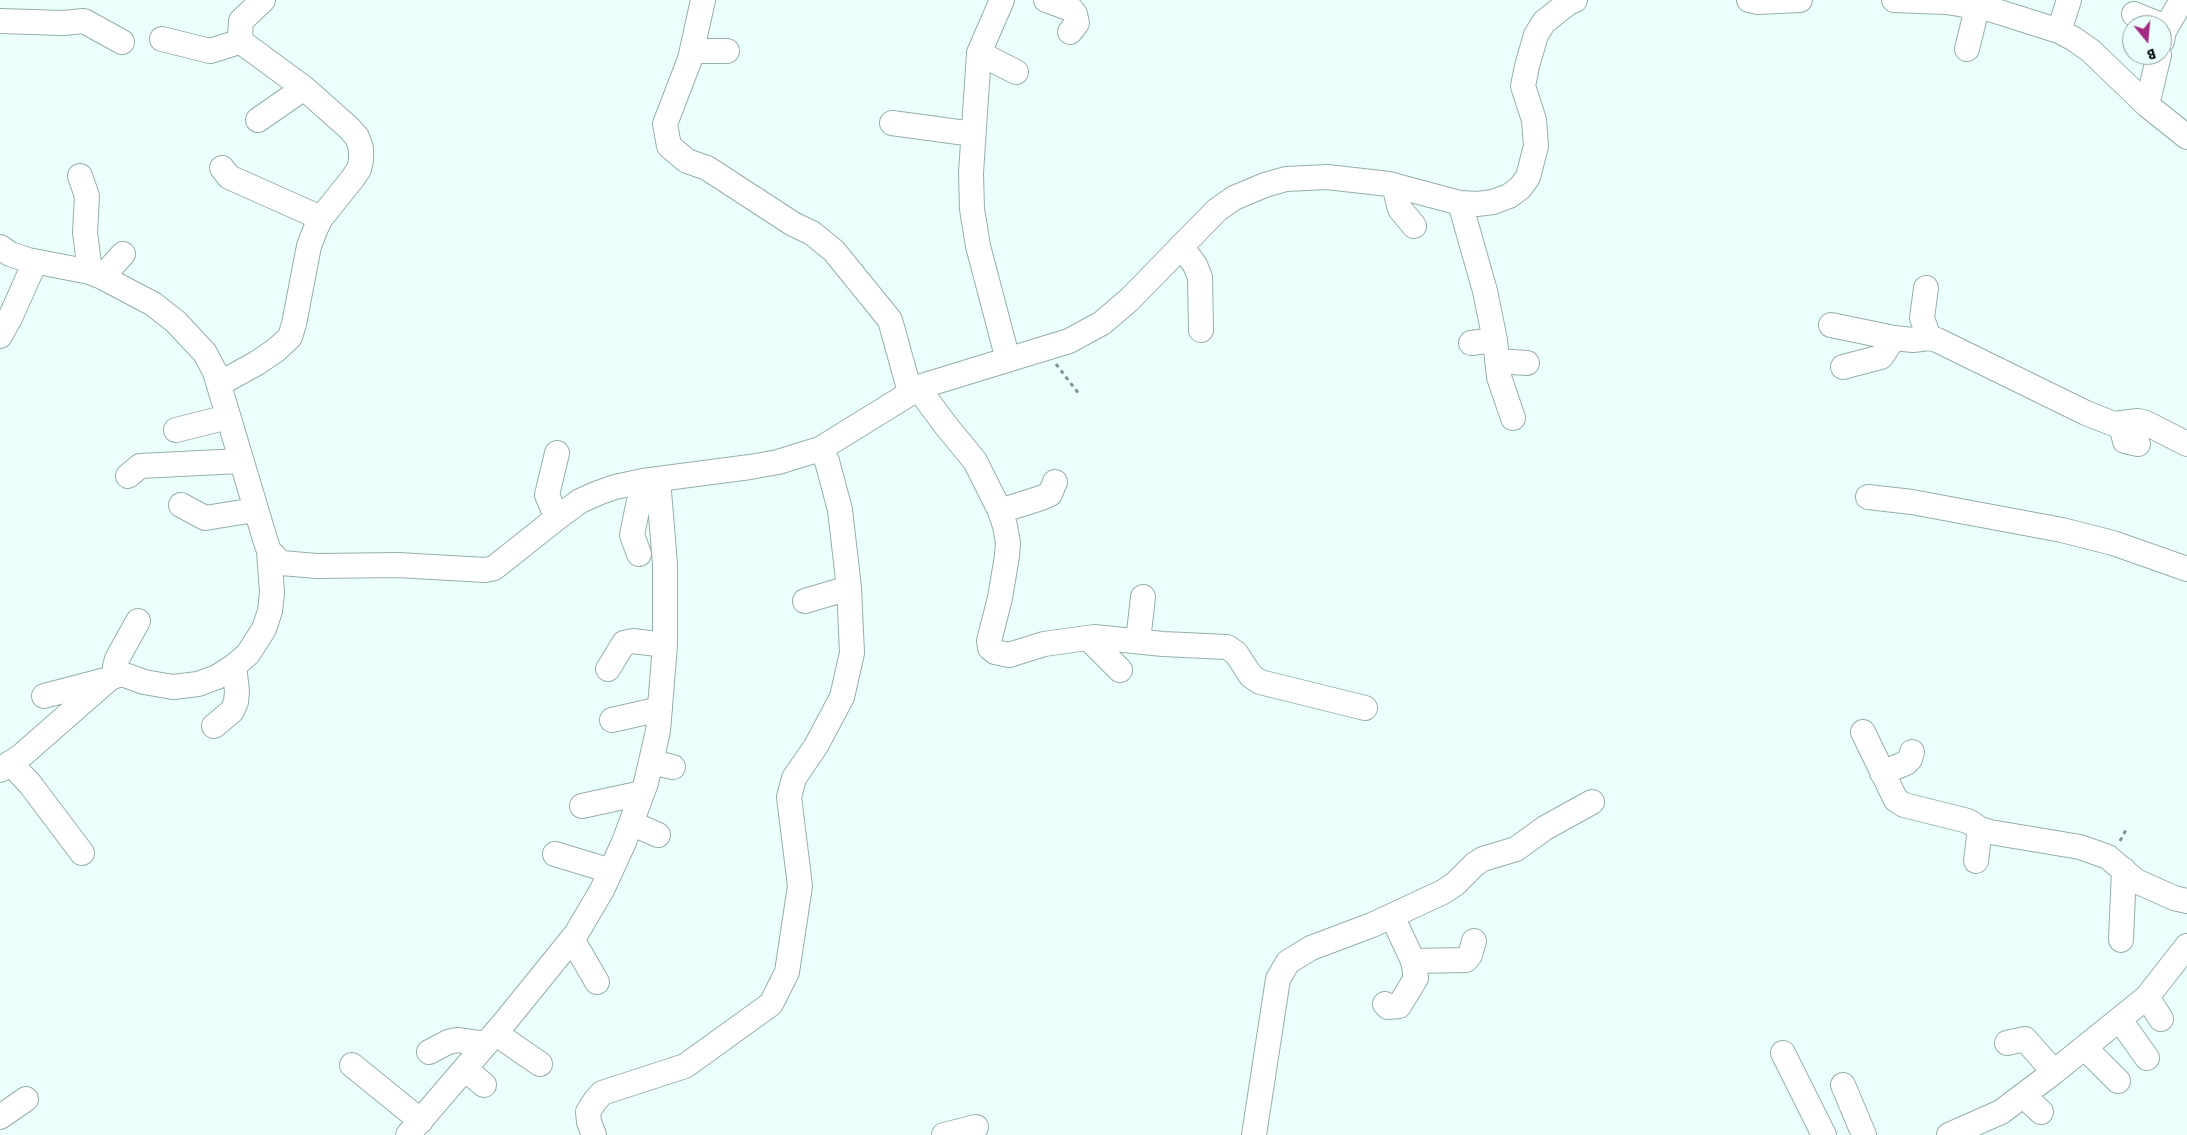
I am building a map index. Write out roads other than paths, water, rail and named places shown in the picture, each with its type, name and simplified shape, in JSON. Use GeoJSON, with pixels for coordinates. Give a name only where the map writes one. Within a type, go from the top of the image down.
{"type":"FeatureCollection","features":[{"type":"Feature","properties":{"kind":"street"},"geometry":{"type":"LineString","coordinates":[[219,384],[257,363],[276,350],[290,337],[309,246],[321,218],[359,169],[361,148],[357,137],[349,128],[304,88],[242,41],[240,37],[241,21],[263,0]]}},
{"type":"Feature","properties":{"kind":"street"},"geometry":{"type":"LineString","coordinates":[[703,0],[692,51],[665,124],[669,146],[687,161],[707,168],[793,224],[812,234],[834,251],[890,320],[914,390],[975,461],[1000,511],[1008,544],[1000,598],[989,641],[990,648],[1000,655],[1009,655],[1044,644],[1088,638],[1227,647],[1236,653],[1251,676],[1260,682],[1365,708]]}},
{"type":"Feature","properties":{"kind":"street"},"geometry":{"type":"LineString","coordinates":[[1002,0],[979,53],[971,173],[972,209],[987,285],[1008,360]]}},
{"type":"Feature","properties":{"kind":"street"},"geometry":{"type":"LineString","coordinates":[[1046,0],[1071,9],[1075,14],[1077,22],[1070,32]]}},
{"type":"Feature","properties":{"kind":"street"},"geometry":{"type":"LineString","coordinates":[[1749,0],[1800,0]]}},
{"type":"Feature","properties":{"kind":"street"},"geometry":{"type":"LineString","coordinates":[[1894,0],[1946,2],[2001,12],[2059,31],[2091,51],[2147,104],[2187,137]]}},
{"type":"Feature","properties":{"kind":"street"},"geometry":{"type":"LineString","coordinates":[[2059,31],[2068,0]]}},
{"type":"Feature","properties":{"kind":"street"},"geometry":{"type":"LineString","coordinates":[[2172,16],[2182,0]]}},
{"type":"Feature","properties":{"kind":"street"},"geometry":{"type":"LineString","coordinates":[[269,552],[281,563],[295,565],[398,564],[485,570],[494,568],[501,563],[580,501],[615,486],[750,467],[820,449],[914,390],[1045,350],[1069,341],[1102,322],[1129,300],[1217,210],[1234,198],[1286,179],[1327,177],[1394,185],[1460,203],[1493,202],[1509,196],[1520,188],[1530,170],[1536,146],[1535,132],[1523,86],[1536,36],[1544,22],[1572,2]]}},
{"type":"Feature","properties":{"kind":"street"},"geometry":{"type":"LineString","coordinates":[[1967,49],[1977,8]]}},
{"type":"Feature","properties":{"kind":"street"},"geometry":{"type":"LineString","coordinates":[[0,21],[63,23],[84,21],[122,42]]}},
{"type":"Feature","properties":{"kind":"street"},"geometry":{"type":"LineString","coordinates":[[162,39],[210,51],[242,41]]}},
{"type":"Feature","properties":{"kind":"street"},"geometry":{"type":"LineString","coordinates":[[692,51],[728,51]]}},
{"type":"Feature","properties":{"kind":"street"},"geometry":{"type":"LineString","coordinates":[[979,53],[1016,72]]}},
{"type":"Feature","properties":{"kind":"street"},"geometry":{"type":"LineString","coordinates":[[2147,104],[2157,65]]}},
{"type":"Feature","properties":{"kind":"street"},"geometry":{"type":"LineString","coordinates":[[258,120],[304,88]]}},
{"type":"Feature","properties":{"kind":"street"},"geometry":{"type":"LineString","coordinates":[[892,123],[973,134]]}},
{"type":"Feature","properties":{"kind":"street"},"geometry":{"type":"LineString","coordinates":[[222,168],[229,177],[321,218]]}},
{"type":"Feature","properties":{"kind":"street"},"geometry":{"type":"LineString","coordinates":[[80,176],[87,196],[85,232],[96,275]]}},
{"type":"Feature","properties":{"kind":"street"},"geometry":{"type":"LineString","coordinates":[[1394,185],[1400,209],[1414,226]]}},
{"type":"Feature","properties":{"kind":"street"},"geometry":{"type":"LineString","coordinates":[[1460,203],[1484,291],[1505,398],[1513,418]]}},
{"type":"Feature","properties":{"kind":"street"},"geometry":{"type":"LineString","coordinates":[[1181,246],[1195,265],[1200,277],[1201,330]]}},
{"type":"Feature","properties":{"kind":"street"},"geometry":{"type":"LineString","coordinates":[[0,247],[10,254],[35,262],[96,275],[153,304],[176,322],[204,353],[215,372],[219,384],[240,461],[269,552],[272,593],[270,611],[264,629],[248,654],[217,677],[198,684],[173,687],[144,682],[125,675],[44,696]]}},
{"type":"Feature","properties":{"kind":"street"},"geometry":{"type":"LineString","coordinates":[[96,275],[123,254]]}},
{"type":"Feature","properties":{"kind":"street"},"geometry":{"type":"LineString","coordinates":[[0,336],[35,262]]}},
{"type":"Feature","properties":{"kind":"street"},"geometry":{"type":"LineString","coordinates":[[1926,288],[1922,318],[1929,338]]}},
{"type":"Feature","properties":{"kind":"street"},"geometry":{"type":"LineString","coordinates":[[1832,325],[1894,338],[1913,340],[1929,338],[2086,413],[2114,424],[2121,425],[2138,421],[2187,444]]}},
{"type":"Feature","properties":{"kind":"street"},"geometry":{"type":"LineString","coordinates":[[1843,367],[1881,357],[1894,338]]}},
{"type":"Feature","properties":{"kind":"street"},"geometry":{"type":"LineString","coordinates":[[1471,343],[1527,362]]}},
{"type":"Feature","properties":{"kind":"street"},"geometry":{"type":"LineString","coordinates":[[176,430],[228,417]]}},
{"type":"Feature","properties":{"kind":"street"},"geometry":{"type":"LineString","coordinates":[[2121,425],[2125,441],[2138,444]]}},
{"type":"Feature","properties":{"kind":"street"},"geometry":{"type":"LineString","coordinates":[[594,1135],[589,1122],[588,1112],[602,1093],[686,1066],[771,1004],[787,972],[800,886],[788,797],[794,778],[816,746],[842,697],[852,653],[849,588],[839,502],[827,461],[820,449]]}},
{"type":"Feature","properties":{"kind":"street"},"geometry":{"type":"LineString","coordinates":[[557,454],[547,494],[557,518]]}},
{"type":"Feature","properties":{"kind":"street"},"geometry":{"type":"LineString","coordinates":[[128,476],[140,466],[240,461]]}},
{"type":"Feature","properties":{"kind":"street"},"geometry":{"type":"LineString","coordinates":[[639,554],[632,535],[650,480]]}},
{"type":"Feature","properties":{"kind":"street"},"geometry":{"type":"LineString","coordinates":[[352,1065],[414,1128],[572,939],[582,925],[611,871],[642,793],[662,765],[658,731],[665,645],[665,564],[650,480]]}},
{"type":"Feature","properties":{"kind":"street"},"geometry":{"type":"LineString","coordinates":[[1000,511],[1050,494],[1055,482]]}},
{"type":"Feature","properties":{"kind":"street"},"geometry":{"type":"LineString","coordinates":[[1868,497],[1912,502],[2062,530],[2113,543],[2187,570]]}},
{"type":"Feature","properties":{"kind":"street"},"geometry":{"type":"LineString","coordinates":[[181,504],[205,518],[255,510]]}},
{"type":"Feature","properties":{"kind":"street"},"geometry":{"type":"LineString","coordinates":[[805,601],[849,588]]}},
{"type":"Feature","properties":{"kind":"street"},"geometry":{"type":"LineString","coordinates":[[1138,641],[1143,597]]}},
{"type":"Feature","properties":{"kind":"street"},"geometry":{"type":"LineString","coordinates":[[82,853],[30,784],[5,767],[113,677],[117,659],[138,621]]}},
{"type":"Feature","properties":{"kind":"street"},"geometry":{"type":"LineString","coordinates":[[1088,638],[1120,670]]}},
{"type":"Feature","properties":{"kind":"street"},"geometry":{"type":"LineString","coordinates":[[608,669],[624,643],[633,641],[665,645]]}},
{"type":"Feature","properties":{"kind":"street"},"geometry":{"type":"LineString","coordinates":[[214,726],[232,711],[236,702],[237,691],[234,666]]}},
{"type":"Feature","properties":{"kind":"street"},"geometry":{"type":"LineString","coordinates":[[612,720],[660,709]]}},
{"type":"Feature","properties":{"kind":"street"},"geometry":{"type":"LineString","coordinates":[[1863,732],[1896,800],[1904,805],[1968,821],[1980,829],[2014,837],[2080,847],[2108,857],[2136,881],[2174,898],[2187,901]]}},
{"type":"Feature","properties":{"kind":"street"},"geometry":{"type":"LineString","coordinates":[[1882,773],[1906,763],[1910,759],[1912,752]]}},
{"type":"Feature","properties":{"kind":"street"},"geometry":{"type":"LineString","coordinates":[[582,806],[642,793]]}},
{"type":"Feature","properties":{"kind":"street"},"geometry":{"type":"LineString","coordinates":[[1254,1135],[1278,978],[1282,968],[1297,955],[1310,948],[1392,916],[1443,892],[1455,884],[1475,864],[1516,849],[1545,828],[1592,802]]}},
{"type":"Feature","properties":{"kind":"street"},"geometry":{"type":"LineString","coordinates":[[631,823],[658,835]]}},
{"type":"Feature","properties":{"kind":"street"},"geometry":{"type":"LineString","coordinates":[[1976,861],[1980,829]]}},
{"type":"Feature","properties":{"kind":"street"},"geometry":{"type":"LineString","coordinates":[[555,854],[611,871]]}},
{"type":"Feature","properties":{"kind":"street"},"geometry":{"type":"LineString","coordinates":[[2121,940],[2124,870]]}},
{"type":"Feature","properties":{"kind":"street"},"geometry":{"type":"LineString","coordinates":[[1385,1004],[1388,1007],[1399,1006],[1416,978],[1413,961],[1392,916]]}},
{"type":"Feature","properties":{"kind":"street"},"geometry":{"type":"LineString","coordinates":[[572,939],[597,982]]}},
{"type":"Feature","properties":{"kind":"street"},"geometry":{"type":"LineString","coordinates":[[1413,961],[1466,960],[1470,955],[1474,941]]}},
{"type":"Feature","properties":{"kind":"street"},"geometry":{"type":"LineString","coordinates":[[1948,1135],[1989,1126],[2001,1112],[2085,1048],[2147,997],[2187,946]]}},
{"type":"Feature","properties":{"kind":"street"},"geometry":{"type":"LineString","coordinates":[[2147,997],[2160,1019]]}},
{"type":"Feature","properties":{"kind":"street"},"geometry":{"type":"LineString","coordinates":[[2120,1020],[2147,1058]]}},
{"type":"Feature","properties":{"kind":"street"},"geometry":{"type":"LineString","coordinates":[[429,1052],[448,1042],[457,1040],[490,1039],[540,1064]]}},
{"type":"Feature","properties":{"kind":"street"},"geometry":{"type":"LineString","coordinates":[[2007,1043],[2025,1039],[2054,1072]]}},
{"type":"Feature","properties":{"kind":"street"},"geometry":{"type":"LineString","coordinates":[[2085,1048],[2118,1081]]}},
{"type":"Feature","properties":{"kind":"street"},"geometry":{"type":"LineString","coordinates":[[1783,1053],[1824,1135]]}},
{"type":"Feature","properties":{"kind":"street"},"geometry":{"type":"LineString","coordinates":[[465,1069],[484,1085]]}},
{"type":"Feature","properties":{"kind":"street"},"geometry":{"type":"LineString","coordinates":[[1843,1085],[1864,1135]]}},
{"type":"Feature","properties":{"kind":"street"},"geometry":{"type":"LineString","coordinates":[[2024,1096],[2041,1112]]}},
{"type":"Feature","properties":{"kind":"street"},"geometry":{"type":"LineString","coordinates":[[0,1117],[26,1098]]}},
{"type":"Feature","properties":{"kind":"street"},"geometry":{"type":"LineString","coordinates":[[944,1135],[976,1127]]}}]}
